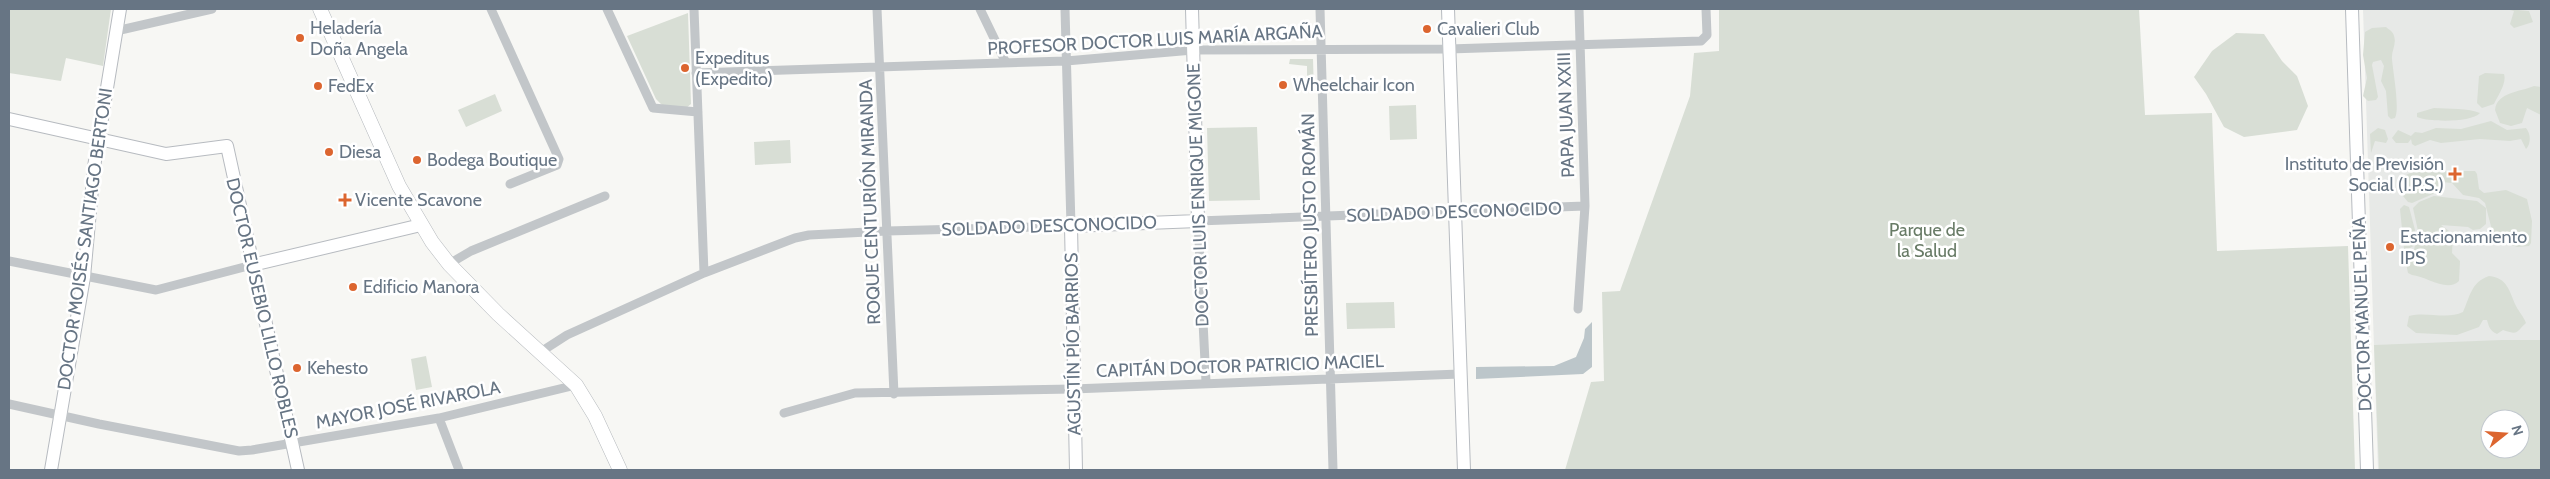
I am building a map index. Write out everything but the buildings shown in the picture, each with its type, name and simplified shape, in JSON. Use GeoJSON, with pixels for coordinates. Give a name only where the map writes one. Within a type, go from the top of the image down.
{"type":"FeatureCollection","features":[{"type":"Feature","properties":{"kind":"main road"},"geometry":{"type":"LineString","coordinates":[[323,10],[388,164],[421,225],[449,264],[539,353],[576,385],[595,416],[620,470]]}},
{"type":"Feature","properties":{"kind":"street","name":"DOCTOR MOISÉS SANTIAGO BERTONI"},"geometry":{"type":"LineString","coordinates":[[51,470],[84,277],[94,167],[120,9]]}},
{"type":"Feature","properties":{"kind":"street"},"geometry":{"type":"LineString","coordinates":[[116,31],[212,9]]}},
{"type":"Feature","properties":{"kind":"street"},"geometry":{"type":"LineString","coordinates":[[492,9],[559,159],[557,165],[510,184]]}},
{"type":"Feature","properties":{"kind":"street"},"geometry":{"type":"LineString","coordinates":[[606,9],[653,108],[698,112]]}},
{"type":"Feature","properties":{"kind":"street"},"geometry":{"type":"LineString","coordinates":[[694,9],[704,273]]}},
{"type":"Feature","properties":{"kind":"street","name":"ROQUE CENTURIÓN MIRANDA"},"geometry":{"type":"LineString","coordinates":[[877,9],[894,394]]}},
{"type":"Feature","properties":{"kind":"street"},"geometry":{"type":"LineString","coordinates":[[980,9],[1006,63]]}},
{"type":"Feature","properties":{"kind":"street","name":"AGUSTÍN PÍO BARRIOS"},"geometry":{"type":"LineString","coordinates":[[1065,9],[1076,470]]}},
{"type":"Feature","properties":{"kind":"street","name":"DOCTOR LUIS ENRIQUE MIGONE"},"geometry":{"type":"LineString","coordinates":[[1192,9],[1198,221],[1206,382]]}},
{"type":"Feature","properties":{"kind":"street","name":"PRESBÍTERO JUSTO ROMÁN"},"geometry":{"type":"LineString","coordinates":[[1320,9],[1323,48],[1333,470]]}},
{"type":"Feature","properties":{"kind":"street"},"geometry":{"type":"LineString","coordinates":[[1448,9],[1464,470]]}},
{"type":"Feature","properties":{"kind":"street","name":"PAPA JUAN XXIII"},"geometry":{"type":"LineString","coordinates":[[1578,309],[1585,206],[1579,9]]}},
{"type":"Feature","properties":{"kind":"street","name":"PROFESOR DOCTOR LUIS MARÍA ARGAÑA"},"geometry":{"type":"LineString","coordinates":[[696,73],[1066,61],[1193,50],[1449,48],[1701,41],[1707,35],[1706,9]]}},
{"type":"Feature","properties":{"kind":"street","name":"DOCTOR MANUEL PEÑA"},"geometry":{"type":"LineString","coordinates":[[2352,9],[2367,470]]}},
{"type":"Feature","properties":{"kind":"street"},"geometry":{"type":"LineString","coordinates":[[9,118],[100,138]]}},
{"type":"Feature","properties":{"kind":"street","name":"DOCTOR EUSEBIO LILLO ROBLES"},"geometry":{"type":"LineString","coordinates":[[100,138],[142,150],[166,154],[226,146],[298,470]]}},
{"type":"Feature","properties":{"kind":"street"},"geometry":{"type":"LineString","coordinates":[[449,264],[471,251],[605,196]]}},
{"type":"Feature","properties":{"kind":"street","name":"SOLDADO DESCONOCIDO"},"geometry":{"type":"LineString","coordinates":[[539,353],[567,335],[704,273],[809,234],[1456,213],[1585,206]]}},
{"type":"Feature","properties":{"kind":"street"},"geometry":{"type":"LineString","coordinates":[[9,261],[84,277],[164,289],[252,265],[421,225]]}},
{"type":"Feature","properties":{"kind":"street","name":"CAPITÁN DOCTOR PATRICIO MACIEL"},"geometry":{"type":"LineString","coordinates":[[784,414],[846,394],[1074,389],[1206,382],[1460,374]]}},
{"type":"Feature","properties":{"kind":"street","name":"MAYOR JOSÉ RIVAROLA"},"geometry":{"type":"LineString","coordinates":[[9,404],[59,416],[239,451],[293,444],[439,418],[576,385]]}},
{"type":"Feature","properties":{"kind":"street"},"geometry":{"type":"LineString","coordinates":[[439,418],[459,470]]}},
{"type":"Feature","properties":{"kind":"shaded area","name":"Instituto de Previsión Social (I.P.S.)"},"geometry":{"type":"Polygon","coordinates":[[[2363,9],[2541,9],[2541,470],[2378,470],[2363,9]]]}},
{"type":"Feature","properties":{"kind":"shaded area"},"geometry":{"type":"Polygon","coordinates":[[[1592,322],[1592,367],[1583,374],[1476,379],[1476,367],[1554,366],[1576,357],[1584,338],[1585,329],[1592,322]]]}},
{"type":"Feature","properties":{"kind":"green space"},"geometry":{"type":"Polygon","coordinates":[[[9,9],[111,9],[103,66],[66,58],[61,81],[9,73],[9,9]]]}},
{"type":"Feature","properties":{"kind":"green space","name":"Parque de la Salud"},"geometry":{"type":"Polygon","coordinates":[[[1719,9],[2139,9],[2145,115],[2212,113],[2217,251],[2348,246],[2355,470],[1565,470],[1591,382],[1604,381],[1602,292],[1620,291],[1690,96],[1694,53],[1719,51],[1719,9]]]}},
{"type":"Feature","properties":{"kind":"green space"},"geometry":{"type":"Polygon","coordinates":[[[2506,9],[2529,11],[2533,22],[2514,28],[2510,24],[2514,11],[2506,9]]]}},
{"type":"Feature","properties":{"kind":"green space"},"geometry":{"type":"Polygon","coordinates":[[[688,13],[691,104],[685,109],[663,106],[656,99],[627,36],[688,13]]]}},
{"type":"Feature","properties":{"kind":"green space"},"geometry":{"type":"Polygon","coordinates":[[[2386,27],[2393,33],[2395,39],[2392,59],[2397,106],[2395,118],[2391,119],[2388,116],[2386,91],[2381,81],[2384,66],[2381,60],[2373,62],[2372,65],[2378,97],[2376,100],[2368,101],[2363,96],[2367,78],[2363,55],[2365,32],[2372,28],[2386,27]]]}},
{"type":"Feature","properties":{"kind":"green space"},"geometry":{"type":"Polygon","coordinates":[[[2236,33],[2264,34],[2282,61],[2297,76],[2308,106],[2297,130],[2244,137],[2224,127],[2206,94],[2194,77],[2212,51],[2236,33]]]}},
{"type":"Feature","properties":{"kind":"green space"},"geometry":{"type":"Polygon","coordinates":[[[1290,59],[1313,59],[1314,93],[1307,92],[1307,66],[1289,64],[1290,59]]]}},
{"type":"Feature","properties":{"kind":"green space"},"geometry":{"type":"Polygon","coordinates":[[[2485,73],[2504,74],[2505,78],[2494,104],[2482,108],[2477,103],[2479,76],[2485,73]]]}},
{"type":"Feature","properties":{"kind":"green space"},"geometry":{"type":"Polygon","coordinates":[[[2534,86],[2541,87],[2541,115],[2527,108],[2522,123],[2511,126],[2500,123],[2495,110],[2500,100],[2510,93],[2534,86]]]}},
{"type":"Feature","properties":{"kind":"green space"},"geometry":{"type":"Polygon","coordinates":[[[495,94],[502,111],[466,127],[458,110],[495,94]]]}},
{"type":"Feature","properties":{"kind":"green space"},"geometry":{"type":"Polygon","coordinates":[[[1416,105],[1417,139],[1390,140],[1389,106],[1416,105]]]}},
{"type":"Feature","properties":{"kind":"green space"},"geometry":{"type":"Polygon","coordinates":[[[2434,108],[2464,109],[2480,113],[2468,119],[2449,121],[2417,117],[2417,113],[2434,108]]]}},
{"type":"Feature","properties":{"kind":"green space"},"geometry":{"type":"Polygon","coordinates":[[[2491,121],[2507,130],[2526,128],[2530,136],[2528,147],[2526,149],[2521,139],[2510,141],[2480,139],[2441,143],[2430,140],[2415,146],[2412,144],[2411,139],[2408,143],[2396,143],[2392,138],[2398,130],[2411,136],[2415,132],[2422,133],[2436,128],[2461,129],[2491,121]]]}},
{"type":"Feature","properties":{"kind":"green space"},"geometry":{"type":"Polygon","coordinates":[[[1257,127],[1260,200],[1209,201],[1207,128],[1257,127]]]}},
{"type":"Feature","properties":{"kind":"green space"},"geometry":{"type":"Polygon","coordinates":[[[2378,128],[2385,130],[2388,139],[2386,143],[2375,141],[2371,153],[2370,134],[2378,128]]]}},
{"type":"Feature","properties":{"kind":"green space"},"geometry":{"type":"Polygon","coordinates":[[[790,140],[791,163],[755,165],[754,142],[790,140]]]}},
{"type":"Feature","properties":{"kind":"green space"},"geometry":{"type":"Polygon","coordinates":[[[2422,171],[2475,171],[2479,189],[2484,193],[2506,190],[2527,199],[2532,221],[2531,243],[2529,246],[2517,247],[2499,240],[2493,234],[2485,203],[2479,198],[2463,195],[2452,183],[2442,182],[2433,194],[2412,203],[2408,202],[2403,196],[2400,180],[2410,173],[2422,171]]]}},
{"type":"Feature","properties":{"kind":"green space"},"geometry":{"type":"Polygon","coordinates":[[[2434,196],[2477,201],[2486,208],[2486,224],[2480,229],[2473,230],[2468,227],[2441,225],[2453,234],[2452,253],[2460,261],[2459,281],[2449,285],[2436,283],[2408,273],[2405,258],[2414,250],[2415,245],[2407,250],[2404,249],[2400,209],[2404,205],[2409,207],[2415,230],[2416,244],[2418,231],[2413,208],[2419,202],[2434,196]]]}},
{"type":"Feature","properties":{"kind":"green space"},"geometry":{"type":"Polygon","coordinates":[[[2489,276],[2504,282],[2526,323],[2516,332],[2503,330],[2497,334],[2490,328],[2487,320],[2483,320],[2479,327],[2457,335],[2416,333],[2407,326],[2409,316],[2423,314],[2450,315],[2463,312],[2475,286],[2478,282],[2489,276]]]}},
{"type":"Feature","properties":{"kind":"green space"},"geometry":{"type":"Polygon","coordinates":[[[1394,302],[1395,328],[1347,329],[1346,303],[1394,302]]]}},
{"type":"Feature","properties":{"kind":"green space"},"geometry":{"type":"Polygon","coordinates":[[[2541,340],[2541,470],[2379,470],[2374,345],[2541,340]]]}},
{"type":"Feature","properties":{"kind":"green space"},"geometry":{"type":"Polygon","coordinates":[[[426,356],[432,387],[416,390],[411,359],[426,356]]]}},
{"type":"Feature","properties":{"kind":"place","name":"Cavalieri Club"},"geometry":{"type":"Point","coordinates":[1427,29]}},
{"type":"Feature","properties":{"kind":"place","name":"Heladería Doña Angela"},"geometry":{"type":"Point","coordinates":[300,38]}},
{"type":"Feature","properties":{"kind":"place","name":"Expeditus (Expedito)"},"geometry":{"type":"Point","coordinates":[685,68]}},
{"type":"Feature","properties":{"kind":"place","name":"Wheelchair Icon"},"geometry":{"type":"Point","coordinates":[1283,85]}},
{"type":"Feature","properties":{"kind":"place","name":"FedEx"},"geometry":{"type":"Point","coordinates":[318,86]}},
{"type":"Feature","properties":{"kind":"place","name":"Diesa"},"geometry":{"type":"Point","coordinates":[329,152]}},
{"type":"Feature","properties":{"kind":"place","name":"Bodega Boutique"},"geometry":{"type":"Point","coordinates":[417,160]}},
{"type":"Feature","properties":{"kind":"place","name":"Instituto de Previsión Social (I.P.S.)"},"geometry":{"type":"Point","coordinates":[2455,174]}},
{"type":"Feature","properties":{"kind":"place","name":"Vicente Scavone"},"geometry":{"type":"Point","coordinates":[345,200]}},
{"type":"Feature","properties":{"kind":"place","name":"Estacionamiento IPS"},"geometry":{"type":"Point","coordinates":[2390,247]}},
{"type":"Feature","properties":{"kind":"place","name":"Edificio Manora"},"geometry":{"type":"Point","coordinates":[353,287]}},
{"type":"Feature","properties":{"kind":"place","name":"Kehesto"},"geometry":{"type":"Point","coordinates":[297,368]}}]}
